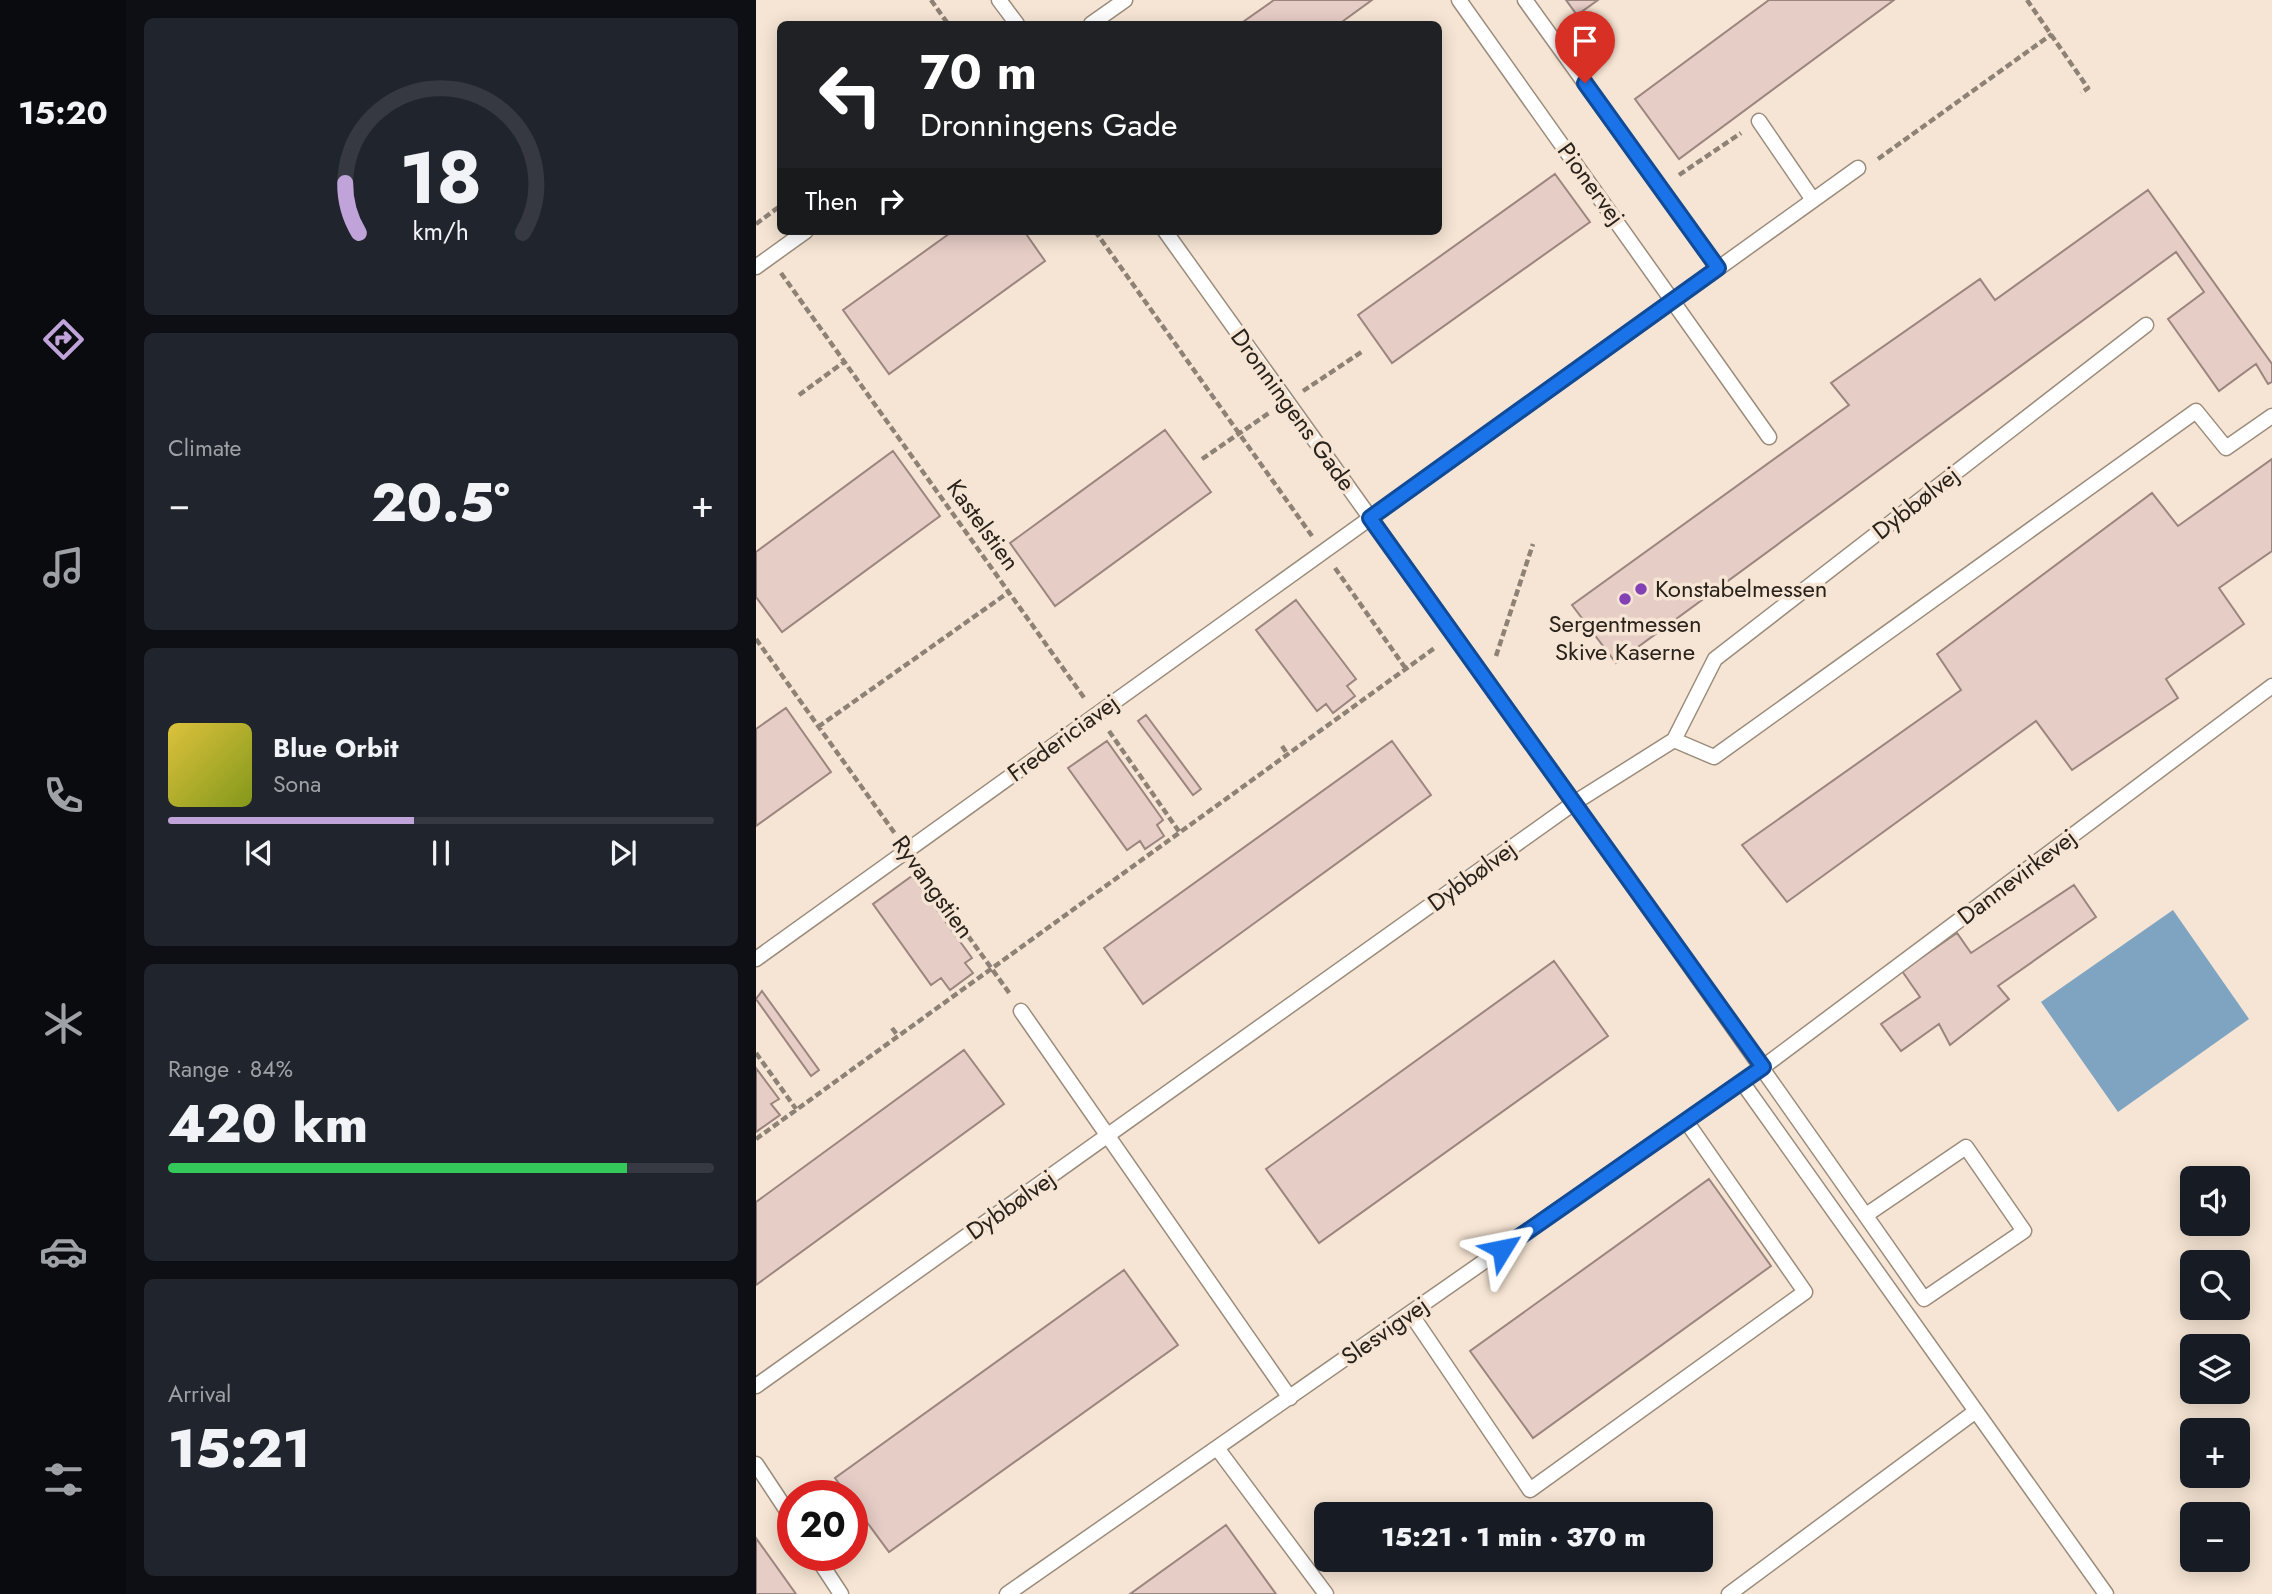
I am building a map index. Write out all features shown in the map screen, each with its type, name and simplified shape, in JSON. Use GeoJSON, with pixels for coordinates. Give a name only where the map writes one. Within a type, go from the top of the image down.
{"type":"FeatureCollection","features":[{"type":"Feature","properties":{"kind":"lane"},"geometry":{"type":"LineString","coordinates":[[999,0],[1015,21]]}},
{"type":"Feature","properties":{"kind":"lane"},"geometry":{"type":"LineString","coordinates":[[1095,21],[1125,0]]}},
{"type":"Feature","properties":{"kind":"lane","name":"Pionervej"},"geometry":{"type":"LineString","coordinates":[[1459,0],[1769,437]]}},
{"type":"Feature","properties":{"kind":"lane"},"geometry":{"type":"LineString","coordinates":[[1525,0],[1718,268]]}},
{"type":"Feature","properties":{"kind":"lane"},"geometry":{"type":"LineString","coordinates":[[1759,121],[1813,200]]}},
{"type":"Feature","properties":{"kind":"lane","name":"Fredericiavej"},"geometry":{"type":"LineString","coordinates":[[756,959],[1858,168]]}},
{"type":"Feature","properties":{"kind":"lane"},"geometry":{"type":"LineString","coordinates":[[756,267],[800,235]]}},
{"type":"Feature","properties":{"kind":"lane","name":"Dronningens Gade"},"geometry":{"type":"LineString","coordinates":[[1168,235],[1452,636],[1763,1067],[1924,1299],[2024,1231],[1966,1147],[1866,1215]]}},
{"type":"Feature","properties":{"kind":"lane","name":"Dybbølvej"},"geometry":{"type":"LineString","coordinates":[[756,1386],[1574,803],[1674,740],[1715,659],[2146,324]]}},
{"type":"Feature","properties":{"kind":"lane"},"geometry":{"type":"LineString","coordinates":[[1674,740],[1714,757],[2196,411],[2226,448],[2272,416]]}},
{"type":"Feature","properties":{"kind":"lane","name":"Dannevirkevej"},"geometry":{"type":"LineString","coordinates":[[1763,1067],[2272,686]]}},
{"type":"Feature","properties":{"kind":"lane"},"geometry":{"type":"LineString","coordinates":[[1021,1010],[1290,1398]]}},
{"type":"Feature","properties":{"kind":"lane","name":"Slesvigvej"},"geometry":{"type":"LineString","coordinates":[[1007,1594],[1763,1067]]}},
{"type":"Feature","properties":{"kind":"lane"},"geometry":{"type":"LineString","coordinates":[[1742,1082],[2106,1594]]}},
{"type":"Feature","properties":{"kind":"lane"},"geometry":{"type":"LineString","coordinates":[[1411,1314],[1530,1490],[1805,1292],[1686,1121]]}},
{"type":"Feature","properties":{"kind":"lane"},"geometry":{"type":"LineString","coordinates":[[1729,1594],[1976,1411]]}},
{"type":"Feature","properties":{"kind":"lane"},"geometry":{"type":"LineString","coordinates":[[1217,1448],[1326,1594]]}},
{"type":"Feature","properties":{"kind":"lane"},"geometry":{"type":"LineString","coordinates":[[756,1464],[777,1496]]}},
{"type":"Feature","properties":{"kind":"lane"},"geometry":{"type":"LineString","coordinates":[[826,1571],[841,1594]]}},
{"type":"Feature","properties":{"kind":"path"},"geometry":{"type":"LineString","coordinates":[[931,0],[946,21]]}},
{"type":"Feature","properties":{"kind":"path"},"geometry":{"type":"LineString","coordinates":[[2027,0],[2088,88],[2081,93]]}},
{"type":"Feature","properties":{"kind":"path"},"geometry":{"type":"LineString","coordinates":[[1858,168],[1880,158],[2052,34]]}},
{"type":"Feature","properties":{"kind":"path"},"geometry":{"type":"LineString","coordinates":[[1660,188],[1759,121]]}},
{"type":"Feature","properties":{"kind":"path"},"geometry":{"type":"LineString","coordinates":[[756,224],[777,208]]}},
{"type":"Feature","properties":{"kind":"path"},"geometry":{"type":"LineString","coordinates":[[1098,235],[1406,669]]}},
{"type":"Feature","properties":{"kind":"path","name":"Kastelstien"},"geometry":{"type":"LineString","coordinates":[[770,257],[1180,833]]}},
{"type":"Feature","properties":{"kind":"path"},"geometry":{"type":"LineString","coordinates":[[799,395],[844,362]]}},
{"type":"Feature","properties":{"kind":"path"},"geometry":{"type":"LineString","coordinates":[[1479,673],[1498,654],[1533,544]]}},
{"type":"Feature","properties":{"kind":"path"},"geometry":{"type":"LineString","coordinates":[[818,727],[1009,592]]}},
{"type":"Feature","properties":{"kind":"path"},"geometry":{"type":"LineString","coordinates":[[756,1139],[1452,636]]}},
{"type":"Feature","properties":{"kind":"path","name":"Ryvangstien"},"geometry":{"type":"LineString","coordinates":[[756,639],[1021,1010]]}},
{"type":"Feature","properties":{"kind":"path"},"geometry":{"type":"LineString","coordinates":[[1282,746],[1288,755]]}},
{"type":"Feature","properties":{"kind":"path"},"geometry":{"type":"LineString","coordinates":[[1090,888],[1094,895]]}},
{"type":"Feature","properties":{"kind":"path"},"geometry":{"type":"LineString","coordinates":[[892,1028],[898,1036]]}},
{"type":"Feature","properties":{"kind":"path"},"geometry":{"type":"LineString","coordinates":[[756,1052],[796,1109]]}},
{"type":"Feature","properties":{"kind":"water"},"geometry":{"type":"Polygon","coordinates":[[[2173,910],[2249,1019],[2118,1112],[2041,1002],[2173,910]]]}},
{"type":"Feature","properties":{"kind":"building"},"geometry":{"type":"Polygon","coordinates":[[[1274,0],[1372,0],[1343,21],[1244,21],[1274,0]]]}},
{"type":"Feature","properties":{"kind":"building"},"geometry":{"type":"Polygon","coordinates":[[[1566,0],[1598,0],[1577,15],[1566,0]]]}},
{"type":"Feature","properties":{"kind":"building"},"geometry":{"type":"Polygon","coordinates":[[[1769,0],[1894,0],[1679,159],[1635,99],[1769,0]]]}},
{"type":"Feature","properties":{"kind":"building"},"geometry":{"type":"Polygon","coordinates":[[[1555,174],[1590,222],[1392,363],[1358,315],[1555,174]]]}},
{"type":"Feature","properties":{"kind":"building"},"geometry":{"type":"Polygon","coordinates":[[[2148,190],[2272,364],[2272,382],[2268,384],[2256,364],[2219,391],[2168,319],[2204,292],[2176,252],[1616,663],[1572,605],[1849,405],[1831,383],[1980,279],[1995,300],[2148,190]]]}},
{"type":"Feature","properties":{"kind":"building"},"geometry":{"type":"Polygon","coordinates":[[[947,235],[1027,235],[1045,261],[889,374],[843,310],[947,235]]]}},
{"type":"Feature","properties":{"kind":"building"},"geometry":{"type":"Polygon","coordinates":[[[1165,430],[1211,492],[1055,606],[1010,543],[1165,430]]]}},
{"type":"Feature","properties":{"kind":"building"},"geometry":{"type":"Polygon","coordinates":[[[893,451],[940,516],[782,632],[756,597],[756,552],[893,451]]]}},
{"type":"Feature","properties":{"kind":"building"},"geometry":{"type":"Polygon","coordinates":[[[2272,459],[2272,551],[2219,588],[2244,624],[2166,679],[2178,698],[2072,770],[2036,721],[1787,902],[1742,845],[1961,690],[1937,654],[2152,493],[2178,526],[2272,459]]]}},
{"type":"Feature","properties":{"kind":"building"},"geometry":{"type":"Polygon","coordinates":[[[1296,600],[1356,679],[1347,686],[1355,696],[1333,713],[1326,704],[1317,711],[1256,630],[1296,600]]]}},
{"type":"Feature","properties":{"kind":"building"},"geometry":{"type":"Polygon","coordinates":[[[786,708],[831,772],[756,826],[756,729],[786,708]]]}},
{"type":"Feature","properties":{"kind":"building"},"geometry":{"type":"Polygon","coordinates":[[[1146,715],[1201,789],[1193,795],[1138,721],[1146,715]]]}},
{"type":"Feature","properties":{"kind":"building"},"geometry":{"type":"Polygon","coordinates":[[[1107,741],[1163,820],[1157,825],[1164,836],[1145,849],[1140,841],[1127,850],[1068,768],[1107,741]]]}},
{"type":"Feature","properties":{"kind":"building"},"geometry":{"type":"Polygon","coordinates":[[[1392,741],[1431,795],[1143,1004],[1104,948],[1392,741]]]}},
{"type":"Feature","properties":{"kind":"building"},"geometry":{"type":"Polygon","coordinates":[[[912,876],[972,958],[965,963],[973,973],[950,990],[941,978],[931,985],[873,904],[912,876]]]}},
{"type":"Feature","properties":{"kind":"building"},"geometry":{"type":"Polygon","coordinates":[[[2074,885],[2096,917],[1998,986],[2009,999],[1950,1045],[1939,1024],[1901,1051],[1881,1024],[1920,997],[1902,971],[1957,933],[1971,953],[2074,885]]]}},
{"type":"Feature","properties":{"kind":"building"},"geometry":{"type":"Polygon","coordinates":[[[1554,961],[1608,1036],[1319,1243],[1266,1169],[1554,961]]]}},
{"type":"Feature","properties":{"kind":"building"},"geometry":{"type":"Polygon","coordinates":[[[762,991],[819,1070],[811,1076],[756,999],[762,991]]]}},
{"type":"Feature","properties":{"kind":"building"},"geometry":{"type":"Polygon","coordinates":[[[964,1050],[1004,1104],[756,1285],[756,1202],[964,1050]]]}},
{"type":"Feature","properties":{"kind":"building"},"geometry":{"type":"Polygon","coordinates":[[[756,1068],[779,1099],[771,1104],[780,1115],[756,1132],[756,1068]]]}},
{"type":"Feature","properties":{"kind":"building"},"geometry":{"type":"Polygon","coordinates":[[[1709,1179],[1771,1266],[1533,1438],[1470,1351],[1709,1179]]]}},
{"type":"Feature","properties":{"kind":"building"},"geometry":{"type":"Polygon","coordinates":[[[1124,1270],[1178,1345],[889,1552],[868,1524],[868,1480],[835,1478],[1124,1270]]]}},
{"type":"Feature","properties":{"kind":"building"},"geometry":{"type":"Polygon","coordinates":[[[1226,1525],[1276,1594],[1130,1594],[1226,1525]]]}},
{"type":"Feature","properties":{"kind":"building"},"geometry":{"type":"Polygon","coordinates":[[[756,1538],[796,1594],[756,1594],[756,1538]]]}},
{"type":"Feature","properties":{"kind":"place","name":"Konstabelmessen"},"geometry":{"type":"Point","coordinates":[1641,589]}},
{"type":"Feature","properties":{"kind":"place","name":"Sergentmessen Skive Kaserne"},"geometry":{"type":"Point","coordinates":[1625,599]}},
{"type":"Feature","properties":{"kind":"route"},"geometry":{"type":"LineString","coordinates":[[1502,1249],[1763,1067],[1370,518],[1718,268],[1585,83]]}}]}
